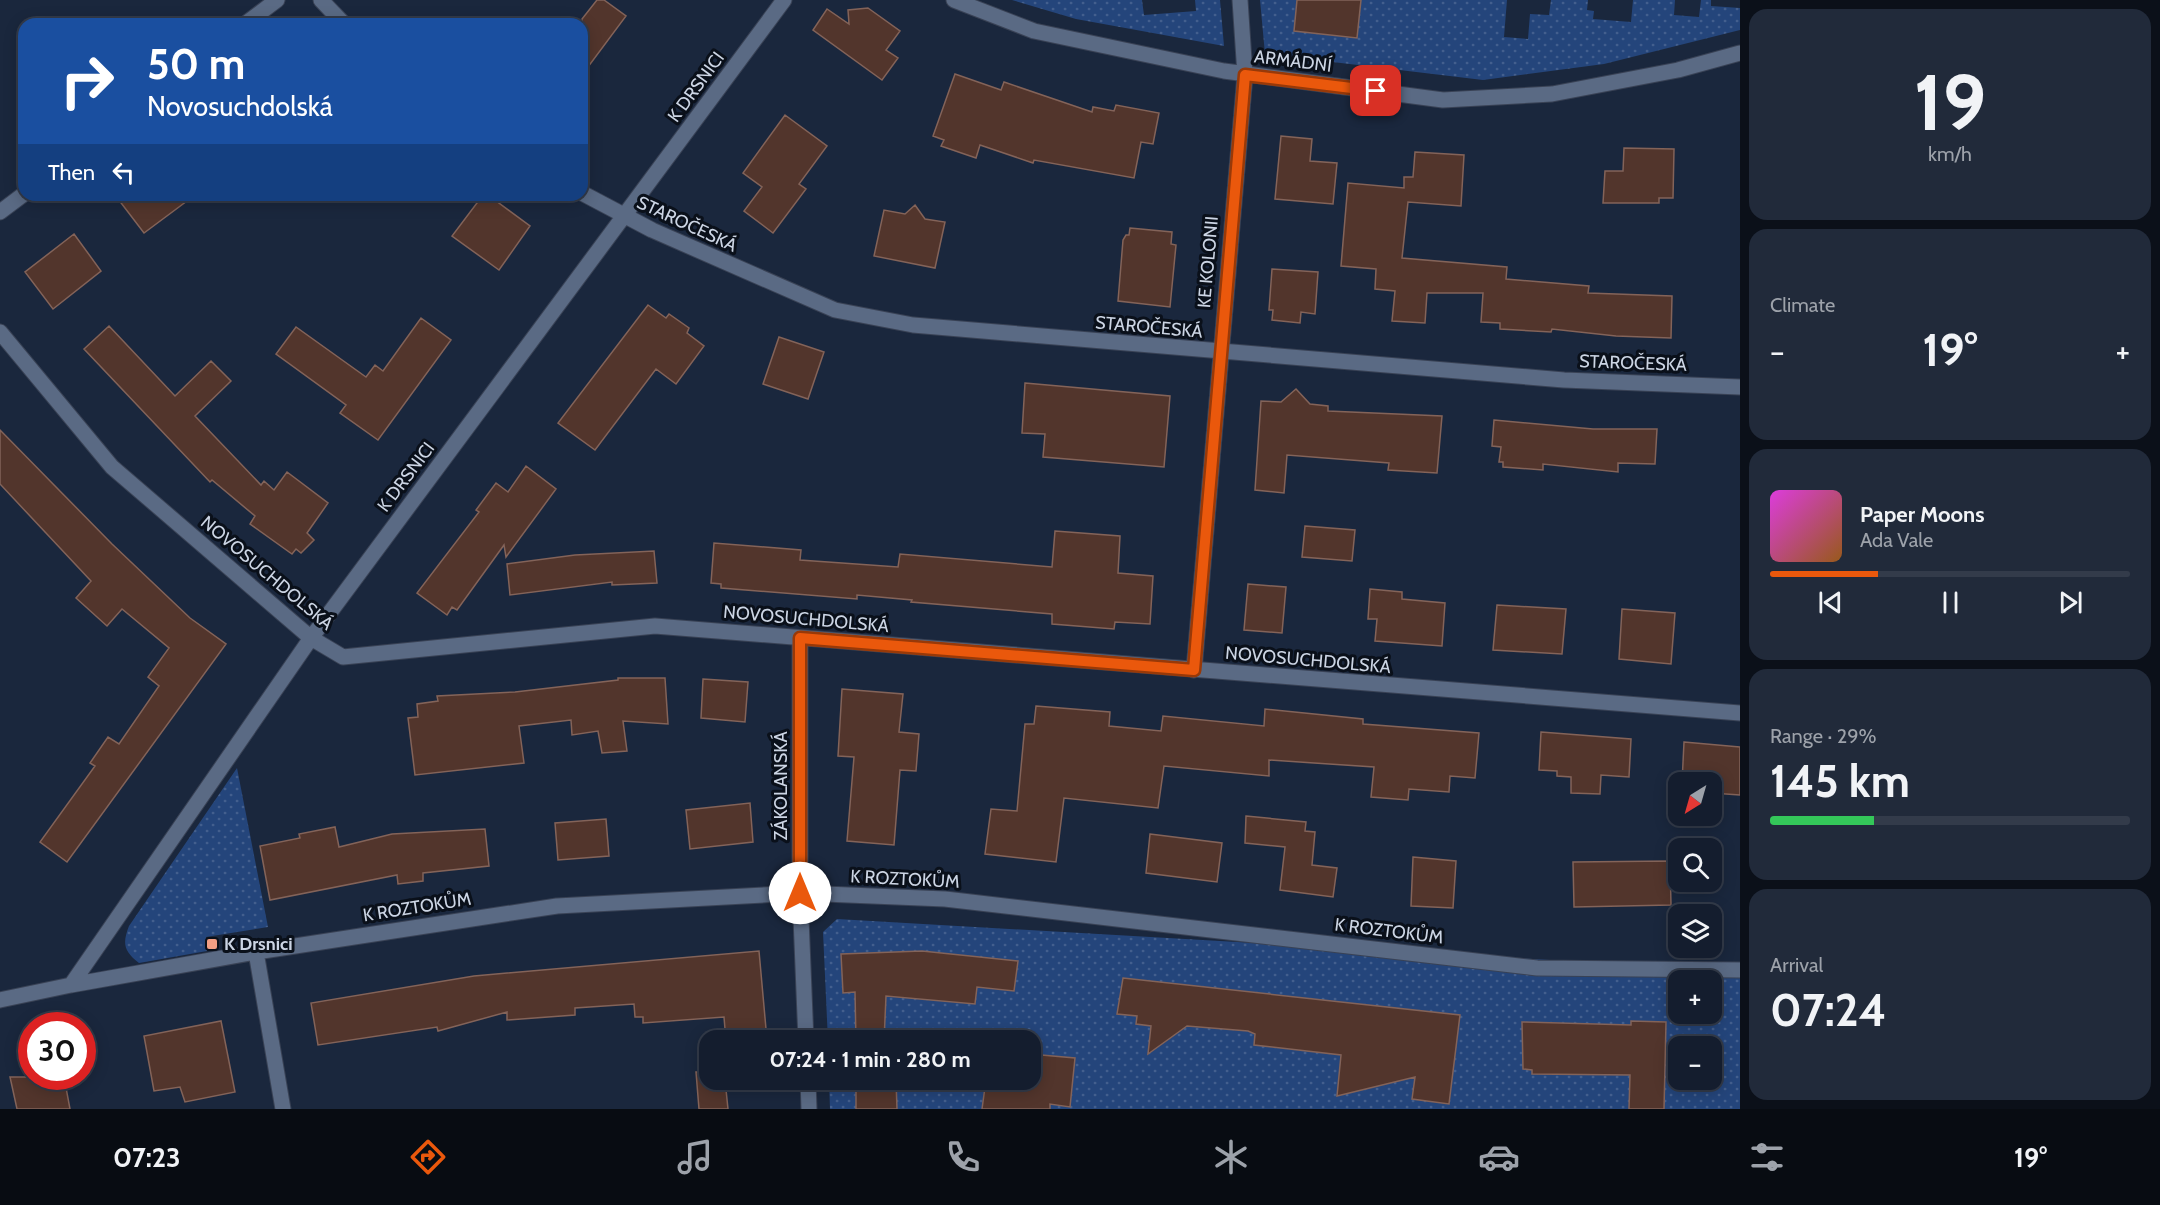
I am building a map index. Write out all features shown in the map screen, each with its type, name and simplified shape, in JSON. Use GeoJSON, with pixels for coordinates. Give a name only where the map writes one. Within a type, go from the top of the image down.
{"type":"FeatureCollection","features":[{"type":"Feature","properties":{"kind":"street"},"geometry":{"type":"LineString","coordinates":[[253,18],[277,0]]}},
{"type":"Feature","properties":{"kind":"street"},"geometry":{"type":"LineString","coordinates":[[321,0],[338,18]]}},
{"type":"Feature","properties":{"kind":"street","name":"K DRSNICI"},"geometry":{"type":"LineString","coordinates":[[70,985],[215,772],[311,638],[784,0]]}},
{"type":"Feature","properties":{"kind":"street","name":"ARMÁDNÍ"},"geometry":{"type":"LineString","coordinates":[[954,0],[1034,31],[1245,75],[1443,100],[1552,94],[1678,70],[1740,53]]}},
{"type":"Feature","properties":{"kind":"street","name":"KE KOLONII"},"geometry":{"type":"LineString","coordinates":[[1194,670],[1245,75],[1240,0]]}},
{"type":"Feature","properties":{"kind":"street","name":"STAROČESKÁ"},"geometry":{"type":"LineString","coordinates":[[588,197],[772,284],[835,310],[913,325],[1220,353],[1564,380],[1740,387]]}},
{"type":"Feature","properties":{"kind":"street"},"geometry":{"type":"LineString","coordinates":[[0,212],[18,198]]}},
{"type":"Feature","properties":{"kind":"street","name":"NOVOSUCHDOLSKÁ"},"geometry":{"type":"LineString","coordinates":[[0,332],[112,467],[311,638],[343,657],[655,626],[1740,714]]}},
{"type":"Feature","properties":{"kind":"street","name":"ZÁKOLANSKÁ"},"geometry":{"type":"LineString","coordinates":[[800,638],[800,893],[806,1030]]}},
{"type":"Feature","properties":{"kind":"street","name":"K ROZTOKŮM"},"geometry":{"type":"LineString","coordinates":[[0,1000],[70,985],[256,952],[557,906],[800,893],[945,899],[1537,968],[1740,970]]}},
{"type":"Feature","properties":{"kind":"street"},"geometry":{"type":"LineString","coordinates":[[256,952],[283,1109]]}},
{"type":"Feature","properties":{"kind":"street"},"geometry":{"type":"LineString","coordinates":[[808,1090],[809,1109]]}},
{"type":"Feature","properties":{"kind":"shaded area"},"geometry":{"type":"Polygon","coordinates":[[[1012,0],[1142,0],[1144,15],[1196,11],[1195,0],[1220,0],[1224,46],[1076,19],[1012,0]]]}},
{"type":"Feature","properties":{"kind":"shaded area"},"geometry":{"type":"Polygon","coordinates":[[[1260,0],[1297,0],[1294,31],[1356,38],[1361,0],[1507,0],[1504,37],[1528,39],[1530,14],[1549,15],[1551,0],[1588,0],[1587,10],[1594,11],[1593,19],[1631,22],[1633,0],[1675,0],[1674,15],[1699,17],[1701,0],[1711,0],[1711,6],[1740,8],[1740,30],[1604,64],[1483,80],[1265,54],[1260,0]]]}},
{"type":"Feature","properties":{"kind":"shaded area"},"geometry":{"type":"Polygon","coordinates":[[[237,768],[268,927],[206,937],[207,951],[139,963],[127,951],[125,938],[129,926],[237,768]]]}},
{"type":"Feature","properties":{"kind":"shaded area"},"geometry":{"type":"Polygon","coordinates":[[[837,919],[1740,971],[1740,1109],[830,1109],[829,1090],[1041,1090],[1041,1030],[827,1030],[823,932],[837,919]]]}},
{"type":"Feature","properties":{"kind":"building"},"geometry":{"type":"Polygon","coordinates":[[[597,0],[604,0],[626,16],[588,67],[588,18],[583,18],[597,0]]]}},
{"type":"Feature","properties":{"kind":"building"},"geometry":{"type":"Polygon","coordinates":[[[1297,0],[1361,0],[1357,38],[1294,31],[1297,0]]]}},
{"type":"Feature","properties":{"kind":"building"},"geometry":{"type":"Polygon","coordinates":[[[868,8],[900,31],[886,50],[898,58],[882,80],[813,30],[827,9],[849,24],[848,10],[868,8]]]}},
{"type":"Feature","properties":{"kind":"building"},"geometry":{"type":"Polygon","coordinates":[[[955,74],[1001,90],[1004,82],[1092,112],[1093,107],[1114,111],[1116,105],[1159,113],[1153,144],[1141,142],[1134,178],[1034,160],[1033,163],[980,145],[976,158],[941,146],[944,140],[933,136],[955,74]]]}},
{"type":"Feature","properties":{"kind":"building"},"geometry":{"type":"Polygon","coordinates":[[[785,115],[827,146],[799,184],[806,189],[773,233],[744,211],[762,187],[743,173],[785,115]]]}},
{"type":"Feature","properties":{"kind":"building"},"geometry":{"type":"Polygon","coordinates":[[[1281,136],[1312,139],[1310,161],[1337,163],[1333,204],[1275,199],[1281,136]]]}},
{"type":"Feature","properties":{"kind":"building"},"geometry":{"type":"Polygon","coordinates":[[[1624,148],[1674,149],[1673,198],[1659,198],[1659,203],[1603,203],[1605,171],[1623,171],[1624,148]]]}},
{"type":"Feature","properties":{"kind":"building"},"geometry":{"type":"Polygon","coordinates":[[[1415,152],[1464,155],[1461,206],[1408,202],[1402,258],[1507,267],[1506,279],[1589,286],[1588,293],[1672,296],[1671,338],[1616,336],[1552,329],[1551,332],[1500,329],[1500,323],[1481,322],[1483,293],[1427,293],[1425,323],[1392,321],[1395,291],[1375,289],[1376,269],[1341,266],[1348,183],[1404,188],[1404,177],[1413,177],[1415,152]]]}},
{"type":"Feature","properties":{"kind":"building"},"geometry":{"type":"Polygon","coordinates":[[[120,201],[187,201],[144,233],[120,201]]]}},
{"type":"Feature","properties":{"kind":"building"},"geometry":{"type":"Polygon","coordinates":[[[478,201],[496,201],[530,226],[499,270],[452,236],[478,201]]]}},
{"type":"Feature","properties":{"kind":"building"},"geometry":{"type":"Polygon","coordinates":[[[915,205],[925,219],[945,222],[935,268],[874,256],[884,210],[905,214],[915,205]]]}},
{"type":"Feature","properties":{"kind":"building"},"geometry":{"type":"Polygon","coordinates":[[[1130,228],[1172,232],[1171,244],[1176,245],[1170,307],[1118,301],[1123,240],[1126,235],[1129,235],[1130,228]]]}},
{"type":"Feature","properties":{"kind":"building"},"geometry":{"type":"Polygon","coordinates":[[[74,234],[101,271],[53,309],[25,272],[74,234]]]}},
{"type":"Feature","properties":{"kind":"building"},"geometry":{"type":"Polygon","coordinates":[[[1272,269],[1318,272],[1315,314],[1301,312],[1300,323],[1272,320],[1273,310],[1269,310],[1272,269]]]}},
{"type":"Feature","properties":{"kind":"building"},"geometry":{"type":"Polygon","coordinates":[[[648,305],[666,318],[669,314],[689,328],[687,333],[704,346],[676,384],[656,369],[595,450],[558,423],[648,305]]]}},
{"type":"Feature","properties":{"kind":"building"},"geometry":{"type":"Polygon","coordinates":[[[421,318],[451,340],[378,440],[340,413],[346,405],[276,354],[296,327],[366,377],[375,365],[383,371],[421,318]]]}},
{"type":"Feature","properties":{"kind":"building"},"geometry":{"type":"Polygon","coordinates":[[[109,326],[175,396],[211,361],[231,381],[195,416],[261,485],[264,481],[274,490],[287,472],[328,503],[307,533],[314,540],[301,553],[296,549],[292,554],[250,524],[255,516],[212,480],[210,482],[84,349],[109,326]]]}},
{"type":"Feature","properties":{"kind":"building"},"geometry":{"type":"Polygon","coordinates":[[[779,337],[824,352],[808,399],[763,384],[779,337]]]}},
{"type":"Feature","properties":{"kind":"building"},"geometry":{"type":"Polygon","coordinates":[[[1025,383],[1170,396],[1164,467],[1043,457],[1045,434],[1022,433],[1025,383]]]}},
{"type":"Feature","properties":{"kind":"building"},"geometry":{"type":"Polygon","coordinates":[[[1296,389],[1310,404],[1328,406],[1328,411],[1442,416],[1437,473],[1388,470],[1389,463],[1287,455],[1284,493],[1255,490],[1261,401],[1281,402],[1296,389]]]}},
{"type":"Feature","properties":{"kind":"building"},"geometry":{"type":"Polygon","coordinates":[[[1494,420],[1593,429],[1657,429],[1655,464],[1618,463],[1618,472],[1543,464],[1543,470],[1503,467],[1503,462],[1499,462],[1501,447],[1492,446],[1494,420]]]}},
{"type":"Feature","properties":{"kind":"building"},"geometry":{"type":"Polygon","coordinates":[[[0,430],[112,544],[190,618],[226,644],[67,862],[40,842],[95,766],[90,763],[108,737],[119,744],[159,686],[148,677],[169,648],[122,609],[107,626],[76,598],[91,581],[0,484],[0,430]]]}},
{"type":"Feature","properties":{"kind":"building"},"geometry":{"type":"Polygon","coordinates":[[[526,466],[556,489],[506,557],[504,545],[457,610],[452,607],[447,615],[417,593],[479,512],[476,510],[496,483],[508,492],[526,466]]]}},
{"type":"Feature","properties":{"kind":"building"},"geometry":{"type":"Polygon","coordinates":[[[1305,526],[1355,530],[1352,561],[1302,557],[1305,526]]]}},
{"type":"Feature","properties":{"kind":"building"},"geometry":{"type":"Polygon","coordinates":[[[1055,531],[1120,536],[1118,573],[1153,576],[1150,624],[1115,622],[1114,629],[1052,624],[1052,614],[857,595],[857,599],[721,588],[721,584],[711,583],[714,543],[801,550],[800,560],[898,567],[900,554],[1052,567],[1055,531]]]}},
{"type":"Feature","properties":{"kind":"building"},"geometry":{"type":"Polygon","coordinates":[[[654,551],[657,583],[612,585],[612,582],[510,595],[507,564],[575,555],[654,551]]]}},
{"type":"Feature","properties":{"kind":"building"},"geometry":{"type":"Polygon","coordinates":[[[1248,584],[1286,587],[1282,633],[1244,630],[1248,584]]]}},
{"type":"Feature","properties":{"kind":"building"},"geometry":{"type":"Polygon","coordinates":[[[1370,589],[1402,592],[1402,599],[1445,603],[1442,646],[1375,641],[1377,619],[1368,619],[1370,589]]]}},
{"type":"Feature","properties":{"kind":"building"},"geometry":{"type":"Polygon","coordinates":[[[1497,605],[1566,609],[1562,654],[1493,650],[1497,605]]]}},
{"type":"Feature","properties":{"kind":"building"},"geometry":{"type":"Polygon","coordinates":[[[1622,609],[1675,613],[1671,664],[1619,659],[1622,609]]]}},
{"type":"Feature","properties":{"kind":"building"},"geometry":{"type":"Polygon","coordinates":[[[618,678],[665,678],[668,724],[623,721],[627,751],[602,753],[598,731],[572,735],[571,720],[519,726],[524,763],[415,775],[408,718],[418,717],[417,704],[438,701],[437,696],[515,692],[618,680],[618,678]]]}},
{"type":"Feature","properties":{"kind":"building"},"geometry":{"type":"Polygon","coordinates":[[[703,679],[748,682],[745,722],[701,718],[703,679]]]}},
{"type":"Feature","properties":{"kind":"building"},"geometry":{"type":"Polygon","coordinates":[[[842,689],[903,694],[899,732],[919,734],[916,771],[900,770],[894,845],[847,841],[854,757],[838,756],[842,689]]]}},
{"type":"Feature","properties":{"kind":"building"},"geometry":{"type":"Polygon","coordinates":[[[1036,706],[1110,712],[1109,726],[1161,731],[1163,716],[1264,726],[1265,709],[1363,719],[1363,724],[1479,733],[1475,778],[1450,776],[1449,792],[1409,789],[1408,800],[1371,797],[1374,767],[1269,760],[1269,776],[1164,766],[1158,808],[1064,798],[1056,862],[985,854],[991,809],[1017,811],[1025,724],[1034,724],[1036,706]]]}},
{"type":"Feature","properties":{"kind":"building"},"geometry":{"type":"Polygon","coordinates":[[[1541,732],[1631,739],[1629,777],[1601,775],[1600,794],[1571,793],[1571,777],[1557,776],[1557,771],[1539,770],[1541,732]]]}},
{"type":"Feature","properties":{"kind":"building"},"geometry":{"type":"Polygon","coordinates":[[[1684,742],[1740,747],[1740,795],[1722,794],[1722,772],[1683,772],[1684,742]]]}},
{"type":"Feature","properties":{"kind":"building"},"geometry":{"type":"Polygon","coordinates":[[[750,803],[753,842],[690,849],[686,810],[750,803]]]}},
{"type":"Feature","properties":{"kind":"building"},"geometry":{"type":"Polygon","coordinates":[[[1246,816],[1306,822],[1305,831],[1315,832],[1312,865],[1337,868],[1333,897],[1280,890],[1285,847],[1245,843],[1246,816]]]}},
{"type":"Feature","properties":{"kind":"building"},"geometry":{"type":"Polygon","coordinates":[[[606,819],[609,856],[558,860],[555,823],[606,819]]]}},
{"type":"Feature","properties":{"kind":"building"},"geometry":{"type":"Polygon","coordinates":[[[335,827],[339,847],[392,834],[485,829],[489,866],[423,873],[423,881],[398,884],[397,875],[270,900],[260,846],[300,838],[299,834],[335,827]]]}},
{"type":"Feature","properties":{"kind":"building"},"geometry":{"type":"Polygon","coordinates":[[[1150,834],[1222,843],[1217,882],[1146,873],[1150,834]]]}},
{"type":"Feature","properties":{"kind":"building"},"geometry":{"type":"Polygon","coordinates":[[[1413,857],[1456,861],[1453,908],[1411,906],[1413,857]]]}},
{"type":"Feature","properties":{"kind":"building"},"geometry":{"type":"Polygon","coordinates":[[[1668,861],[1668,892],[1671,892],[1671,904],[1574,907],[1573,862],[1668,861]]]}},
{"type":"Feature","properties":{"kind":"building"},"geometry":{"type":"Polygon","coordinates":[[[759,951],[766,1030],[725,1030],[724,1017],[643,1023],[643,1017],[635,1017],[634,1004],[575,1008],[575,1015],[507,1020],[507,1012],[438,1031],[437,1027],[318,1045],[311,1003],[474,976],[759,951]]]}},
{"type":"Feature","properties":{"kind":"building"},"geometry":{"type":"Polygon","coordinates":[[[922,951],[1018,961],[1014,991],[977,987],[975,1004],[886,996],[884,1030],[856,1030],[855,992],[843,993],[841,954],[922,951]]]}},
{"type":"Feature","properties":{"kind":"building"},"geometry":{"type":"Polygon","coordinates":[[[1123,978],[1460,1015],[1449,1104],[1412,1099],[1415,1077],[1337,1096],[1341,1055],[1254,1045],[1255,1034],[1248,1031],[1187,1026],[1148,1054],[1151,1026],[1136,1024],[1137,1016],[1117,1014],[1123,978]]]}},
{"type":"Feature","properties":{"kind":"building"},"geometry":{"type":"Polygon","coordinates":[[[221,1021],[235,1092],[185,1102],[180,1087],[154,1091],[144,1036],[221,1021]]]}},
{"type":"Feature","properties":{"kind":"building"},"geometry":{"type":"Polygon","coordinates":[[[1631,1021],[1666,1022],[1664,1109],[1629,1109],[1630,1075],[1532,1074],[1532,1070],[1523,1069],[1522,1022],[1631,1025],[1631,1021]]]}},
{"type":"Feature","properties":{"kind":"building"},"geometry":{"type":"Polygon","coordinates":[[[1041,1055],[1075,1058],[1070,1107],[1050,1104],[1050,1109],[982,1109],[985,1090],[1041,1090],[1041,1055]]]}},
{"type":"Feature","properties":{"kind":"building"},"geometry":{"type":"Polygon","coordinates":[[[696,1072],[699,1072],[699,1090],[726,1090],[728,1109],[699,1109],[696,1072]]]}},
{"type":"Feature","properties":{"kind":"building"},"geometry":{"type":"Polygon","coordinates":[[[10,1077],[18,1077],[18,1090],[66,1090],[70,1109],[17,1109],[10,1077]]]}},
{"type":"Feature","properties":{"kind":"building"},"geometry":{"type":"Polygon","coordinates":[[[856,1090],[896,1090],[897,1109],[856,1109],[856,1090]]]}},
{"type":"Feature","properties":{"kind":"place","name":"K Drsnici"},"geometry":{"type":"Point","coordinates":[212,944]}},
{"type":"Feature","properties":{"kind":"route"},"geometry":{"type":"LineString","coordinates":[[800,893],[800,638],[1194,670],[1245,75],[1376,91]]}}]}
